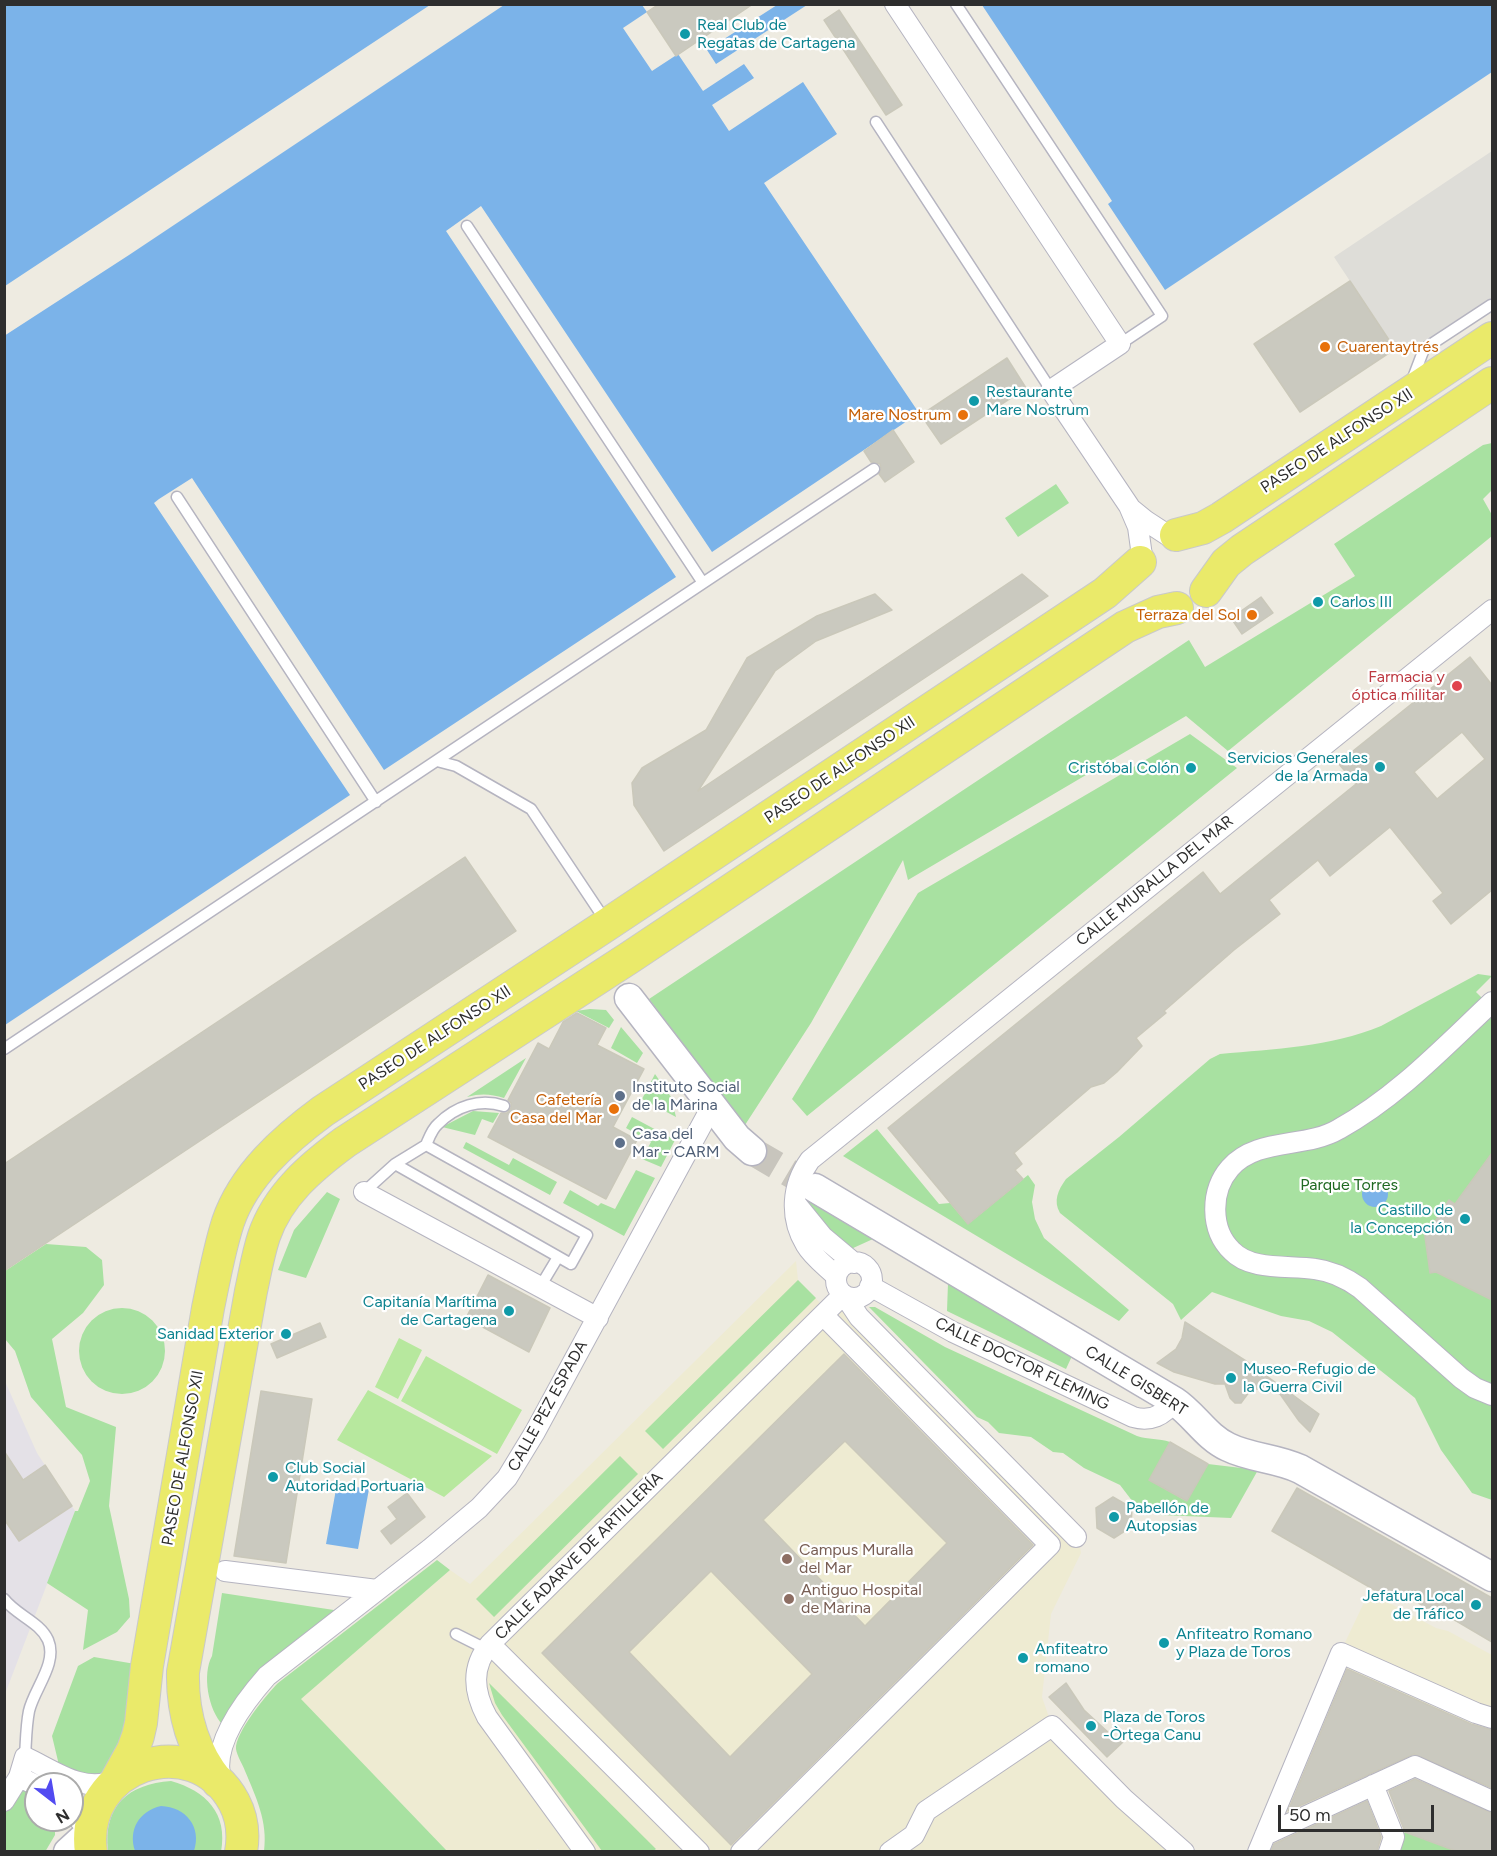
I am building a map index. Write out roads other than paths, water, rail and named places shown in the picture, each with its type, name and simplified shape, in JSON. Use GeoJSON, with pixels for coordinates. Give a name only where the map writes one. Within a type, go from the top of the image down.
{"type":"FeatureCollection","features":[{"type":"Feature","properties":{"kind":"main road","name":"PASEO DE ALFONSO XII"},"geometry":{"type":"LineString","coordinates":[[1173,535],[1203,528],[1221,518],[1492,338]]}},
{"type":"Feature","properties":{"kind":"main road"},"geometry":{"type":"LineString","coordinates":[[242,1850],[239,1815],[203,1761],[191,1732],[184,1699],[183,1672],[245,1315],[264,1237],[273,1216],[299,1181],[320,1161],[1125,627],[1158,612],[1191,604],[1206,591],[1216,575],[1242,550],[1492,383]]}},
{"type":"Feature","properties":{"kind":"main road"},"geometry":{"type":"LineString","coordinates":[[1177,608],[1164,606],[1147,595],[1139,576],[1141,559],[1151,544],[1173,535],[1196,542],[1209,557],[1211,578],[1206,591]]}},
{"type":"Feature","properties":{"kind":"main road","name":"PASEO DE ALFONSO XII"},"geometry":{"type":"LineString","coordinates":[[80,1837],[92,1821],[100,1800],[117,1779],[133,1750],[141,1723],[147,1666],[208,1308],[229,1220],[254,1175],[294,1132],[1105,593],[1141,559]]}},
{"type":"Feature","properties":{"kind":"main road"},"geometry":{"type":"LineString","coordinates":[[608,924],[629,958]]}},
{"type":"Feature","properties":{"kind":"main road"},"geometry":{"type":"LineString","coordinates":[[117,1779],[147,1764],[168,1762],[200,1770],[221,1785]]}},
{"type":"Feature","properties":{"kind":"street"},"geometry":{"type":"LineString","coordinates":[[895,4],[1120,344],[1052,390],[1129,506],[1138,527],[1141,559]]}},
{"type":"Feature","properties":{"kind":"street"},"geometry":{"type":"LineString","coordinates":[[1129,506],[1146,521],[1173,535]]}},
{"type":"Feature","properties":{"kind":"street","name":"CALLE MURALLA DEL MAR"},"geometry":{"type":"LineString","coordinates":[[805,1196],[800,1176],[818,1152],[1492,610]]}},
{"type":"Feature","properties":{"kind":"street"},"geometry":{"type":"LineString","coordinates":[[629,958],[629,998],[737,1138],[752,1150]]}},
{"type":"Feature","properties":{"kind":"street"},"geometry":{"type":"LineString","coordinates":[[581,989],[629,998]]}},
{"type":"Feature","properties":{"kind":"street"},"geometry":{"type":"LineString","coordinates":[[1492,1002],[1383,1102],[1337,1131],[1316,1138],[1259,1149],[1244,1156],[1229,1169],[1220,1185],[1215,1203],[1221,1237],[1231,1251],[1242,1259],[1258,1263],[1316,1269],[1347,1279],[1461,1378],[1475,1388],[1492,1395]]}},
{"type":"Feature","properties":{"kind":"street","name":"CALLE PEZ ESPADA"},"geometry":{"type":"LineString","coordinates":[[221,1785],[218,1762],[221,1751],[249,1696],[267,1676],[479,1508],[507,1478],[536,1432],[712,1106]]}},
{"type":"Feature","properties":{"kind":"street"},"geometry":{"type":"LineString","coordinates":[[364,1192],[598,1318]]}},
{"type":"Feature","properties":{"kind":"street"},"geometry":{"type":"LineString","coordinates":[[805,1196],[823,1237],[854,1263],[866,1267],[870,1272],[870,1286],[864,1294],[856,1298],[842,1289]]}},
{"type":"Feature","properties":{"kind":"street"},"geometry":{"type":"LineString","coordinates":[[805,1196],[797,1220],[806,1246],[842,1289],[859,1317],[1076,1537]]}},
{"type":"Feature","properties":{"kind":"street","name":"CALLE GISBERT"},"geometry":{"type":"LineString","coordinates":[[805,1196],[1174,1401],[1212,1437],[1228,1448],[1281,1461],[1300,1469],[1492,1577]]}},
{"type":"Feature","properties":{"kind":"street"},"geometry":{"type":"LineString","coordinates":[[842,1289],[843,1266],[854,1263]]}},
{"type":"Feature","properties":{"kind":"street","name":"CALLE DOCTOR FLEMING"},"geometry":{"type":"LineString","coordinates":[[870,1286],[953,1332],[1133,1417],[1144,1419],[1161,1415],[1174,1401]]}},
{"type":"Feature","properties":{"kind":"street","name":"CALLE ADARVE DE ARTILLERÍA"},"geometry":{"type":"LineString","coordinates":[[585,1851],[483,1709],[477,1693],[475,1678],[478,1663],[488,1646],[823,1315],[842,1289]]}},
{"type":"Feature","properties":{"kind":"street"},"geometry":{"type":"LineString","coordinates":[[741,1851],[1050,1545],[823,1315]]}},
{"type":"Feature","properties":{"kind":"street"},"geometry":{"type":"LineString","coordinates":[[225,1571],[376,1590]]}},
{"type":"Feature","properties":{"kind":"street"},"geometry":{"type":"LineString","coordinates":[[488,1646],[695,1848]]}},
{"type":"Feature","properties":{"kind":"street"},"geometry":{"type":"LineString","coordinates":[[1261,1843],[1341,1653],[1492,1718]]}},
{"type":"Feature","properties":{"kind":"street"},"geometry":{"type":"LineString","coordinates":[[901,1848],[914,1834],[926,1811],[1052,1726],[1124,1799],[1184,1851]]}},
{"type":"Feature","properties":{"kind":"street"},"geometry":{"type":"LineString","coordinates":[[26,1757],[82,1784],[97,1785],[117,1779]]}},
{"type":"Feature","properties":{"kind":"street"},"geometry":{"type":"LineString","coordinates":[[26,1757],[27,1772]]}},
{"type":"Feature","properties":{"kind":"street"},"geometry":{"type":"LineString","coordinates":[[1261,1843],[1415,1766],[1492,1801]]}},
{"type":"Feature","properties":{"kind":"street"},"geometry":{"type":"LineString","coordinates":[[4,1801],[24,1784]]}},
{"type":"Feature","properties":{"kind":"street"},"geometry":{"type":"LineString","coordinates":[[1373,1785],[1394,1837],[1389,1851]]}},
{"type":"Feature","properties":{"kind":"lane"},"geometry":{"type":"LineString","coordinates":[[956,4],[1162,316],[1120,344]]}},
{"type":"Feature","properties":{"kind":"lane"},"geometry":{"type":"LineString","coordinates":[[876,122],[1052,390]]}},
{"type":"Feature","properties":{"kind":"lane"},"geometry":{"type":"LineString","coordinates":[[467,226],[703,583]]}},
{"type":"Feature","properties":{"kind":"lane"},"geometry":{"type":"LineString","coordinates":[[1407,395],[1424,349],[1491,305]]}},
{"type":"Feature","properties":{"kind":"lane"},"geometry":{"type":"LineString","coordinates":[[4,1049],[874,470]]}},
{"type":"Feature","properties":{"kind":"lane"},"geometry":{"type":"LineString","coordinates":[[177,496],[376,802]]}},
{"type":"Feature","properties":{"kind":"lane"},"geometry":{"type":"LineString","coordinates":[[437,761],[456,766],[531,809],[608,924]]}},
{"type":"Feature","properties":{"kind":"lane"},"geometry":{"type":"LineString","coordinates":[[364,1192],[395,1164],[426,1145],[436,1125],[456,1110],[473,1103],[494,1103],[504,1106]]}},
{"type":"Feature","properties":{"kind":"lane"},"geometry":{"type":"LineString","coordinates":[[395,1164],[571,1264],[586,1235],[426,1145]]}},
{"type":"Feature","properties":{"kind":"lane"},"geometry":{"type":"LineString","coordinates":[[540,1287],[558,1257]]}},
{"type":"Feature","properties":{"kind":"lane"},"geometry":{"type":"LineString","coordinates":[[4,1599],[43,1631],[49,1641],[51,1651],[50,1660],[30,1707],[26,1757]]}},
{"type":"Feature","properties":{"kind":"lane"},"geometry":{"type":"LineString","coordinates":[[456,1634],[488,1646]]}},
{"type":"Feature","properties":{"kind":"water"},"geometry":{"type":"Polygon","coordinates":[[[5,4],[430,4],[430,5],[5,286],[5,4]]]}},
{"type":"Feature","properties":{"kind":"water"},"geometry":{"type":"Polygon","coordinates":[[[504,5],[642,5],[647,12],[623,28],[652,71],[678,54],[703,91],[744,64],[754,78],[712,105],[729,131],[803,82],[837,134],[764,183],[919,413],[712,552],[481,206],[446,231],[676,577],[384,770],[192,478],[159,499],[154,503],[350,795],[5,1025],[4,336],[504,5]]]}},
{"type":"Feature","properties":{"kind":"water"},"geometry":{"type":"Polygon","coordinates":[[[777,5],[807,5],[716,64],[707,50],[777,5]]]}},
{"type":"Feature","properties":{"kind":"water"},"geometry":{"type":"Polygon","coordinates":[[[982,5],[1492,5],[1492,72],[1165,290],[1108,204],[1112,201],[982,5]]]}},
{"type":"Feature","properties":{"kind":"water"},"geometry":{"type":"Polygon","coordinates":[[[1375,1181],[1384,1185],[1388,1194],[1384,1203],[1375,1207],[1366,1203],[1362,1194],[1366,1185],[1375,1181]]]}},
{"type":"Feature","properties":{"kind":"water"},"geometry":{"type":"Polygon","coordinates":[[[337,1484],[369,1489],[358,1549],[326,1544],[337,1484]]]}},
{"type":"Feature","properties":{"kind":"water"},"geometry":{"type":"Polygon","coordinates":[[[161,1806],[178,1810],[190,1820],[196,1834],[194,1851],[135,1851],[133,1836],[137,1822],[147,1812],[161,1806]]]}},
{"type":"Feature","properties":{"kind":"tunnel"},"geometry":{"type":"LineString","coordinates":[[752,1151],[815,1188]]}},
{"type":"Feature","properties":{"kind":"place","name":"Real Club de Regatas de Cartagena"},"geometry":{"type":"Point","coordinates":[685,34]}},
{"type":"Feature","properties":{"kind":"place","name":"Cuarentaytrés"},"geometry":{"type":"Point","coordinates":[1325,347]}},
{"type":"Feature","properties":{"kind":"place","name":"Restaurante Mare Nostrum"},"geometry":{"type":"Point","coordinates":[974,401]}},
{"type":"Feature","properties":{"kind":"place","name":"Mare Nostrum"},"geometry":{"type":"Point","coordinates":[963,415]}},
{"type":"Feature","properties":{"kind":"place","name":"Carlos III"},"geometry":{"type":"Point","coordinates":[1318,602]}},
{"type":"Feature","properties":{"kind":"place","name":"Terraza del Sol"},"geometry":{"type":"Point","coordinates":[1252,615]}},
{"type":"Feature","properties":{"kind":"place","name":"Farmacia y óptica militar"},"geometry":{"type":"Point","coordinates":[1457,686]}},
{"type":"Feature","properties":{"kind":"place","name":"Servicios Generales de la Armada"},"geometry":{"type":"Point","coordinates":[1380,767]}},
{"type":"Feature","properties":{"kind":"place","name":"Cristóbal Colón"},"geometry":{"type":"Point","coordinates":[1191,768]}},
{"type":"Feature","properties":{"kind":"place","name":"Instituto Social de la Marina"},"geometry":{"type":"Point","coordinates":[620,1096]}},
{"type":"Feature","properties":{"kind":"place","name":"Cafetería Casa del Mar"},"geometry":{"type":"Point","coordinates":[614,1109]}},
{"type":"Feature","properties":{"kind":"place","name":"Casa del Mar - CARM"},"geometry":{"type":"Point","coordinates":[620,1143]}},
{"type":"Feature","properties":{"kind":"place","name":"Castillo de la Concepción"},"geometry":{"type":"Point","coordinates":[1465,1219]}},
{"type":"Feature","properties":{"kind":"place","name":"Capitanía Marítima de Cartagena"},"geometry":{"type":"Point","coordinates":[509,1311]}},
{"type":"Feature","properties":{"kind":"place","name":"Sanidad Exterior"},"geometry":{"type":"Point","coordinates":[286,1334]}},
{"type":"Feature","properties":{"kind":"place","name":"Museo-Refugio de la Guerra Civil"},"geometry":{"type":"Point","coordinates":[1231,1378]}},
{"type":"Feature","properties":{"kind":"place","name":"Club Social Autoridad Portuaria"},"geometry":{"type":"Point","coordinates":[273,1477]}},
{"type":"Feature","properties":{"kind":"place","name":"Pabellón de Autopsias"},"geometry":{"type":"Point","coordinates":[1114,1517]}},
{"type":"Feature","properties":{"kind":"place","name":"Campus Muralla del Mar"},"geometry":{"type":"Point","coordinates":[787,1559]}},
{"type":"Feature","properties":{"kind":"place","name":"Antiguo Hospital de Marina"},"geometry":{"type":"Point","coordinates":[789,1599]}},
{"type":"Feature","properties":{"kind":"place","name":"Jefatura Local de Tráfico"},"geometry":{"type":"Point","coordinates":[1476,1605]}},
{"type":"Feature","properties":{"kind":"place","name":"Anfiteatro Romano y Plaza de Toros"},"geometry":{"type":"Point","coordinates":[1164,1643]}},
{"type":"Feature","properties":{"kind":"place","name":"Anfiteatro romano"},"geometry":{"type":"Point","coordinates":[1023,1658]}},
{"type":"Feature","properties":{"kind":"place","name":"Plaza de Toros -Òrtega Canu"},"geometry":{"type":"Point","coordinates":[1091,1726]}},
{"type":"Feature","properties":{"kind":"park label","name":"Parque Torres"},"geometry":{"type":"Point","coordinates":[1349,1185]}}]}
